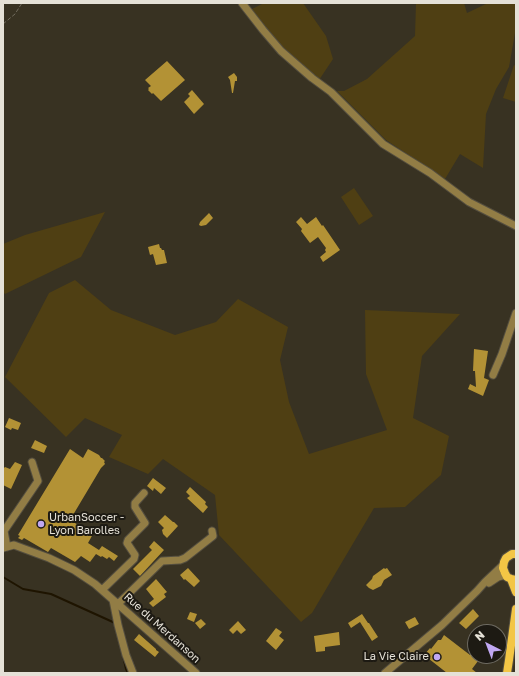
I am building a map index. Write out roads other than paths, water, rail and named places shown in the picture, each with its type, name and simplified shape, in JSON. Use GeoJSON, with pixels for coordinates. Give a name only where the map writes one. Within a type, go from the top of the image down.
{"type":"FeatureCollection","features":[{"type":"Feature","properties":{"kind":"main road"},"geometry":{"type":"LineString","coordinates":[[516,554],[512,554],[506,558],[503,565],[504,571],[511,578],[516,592]]}},
{"type":"Feature","properties":{"kind":"main road"},"geometry":{"type":"LineString","coordinates":[[507,673],[516,609]]}},
{"type":"Feature","properties":{"kind":"main road"},"geometry":{"type":"LineString","coordinates":[[512,673],[516,645]]}},
{"type":"Feature","properties":{"kind":"street"},"geometry":{"type":"LineString","coordinates":[[242,3],[281,51],[312,78],[331,92],[383,144],[430,173],[469,202],[516,226]]}},
{"type":"Feature","properties":{"kind":"street"},"geometry":{"type":"LineString","coordinates":[[493,375],[516,313]]}},
{"type":"Feature","properties":{"kind":"street"},"geometry":{"type":"LineString","coordinates":[[5,548],[4,531],[38,481],[32,462]]}},
{"type":"Feature","properties":{"kind":"street"},"geometry":{"type":"LineString","coordinates":[[102,590],[134,559],[136,555],[127,543],[128,540],[145,523],[135,507],[135,503],[144,493]]}},
{"type":"Feature","properties":{"kind":"street"},"geometry":{"type":"LineString","coordinates":[[133,673],[126,655],[118,625],[116,602],[162,561],[180,560],[185,558],[213,536],[212,531]]}},
{"type":"Feature","properties":{"kind":"street","name":"Rue du Merdanson"},"geometry":{"type":"LineString","coordinates":[[5,548],[14,545],[49,558],[74,570],[95,584],[196,673]]}},
{"type":"Feature","properties":{"kind":"street"},"geometry":{"type":"LineString","coordinates":[[386,673],[442,625],[477,591],[484,582],[503,565]]}},
{"type":"Feature","properties":{"kind":"street"},"geometry":{"type":"LineString","coordinates":[[477,591],[494,579],[511,578]]}},
{"type":"Feature","properties":{"kind":"waterway"},"geometry":{"type":"LineString","coordinates":[[3,577],[23,589],[51,594],[115,624]]}},
{"type":"Feature","properties":{"kind":"waterway"},"geometry":{"type":"LineString","coordinates":[[123,656],[128,673]]}},
{"type":"Feature","properties":{"kind":"place","name":"UrbanSoccer - Lyon Barolles"},"geometry":{"type":"Point","coordinates":[41,524]}},
{"type":"Feature","properties":{"kind":"place","name":"La Vie Claire"},"geometry":{"type":"Point","coordinates":[437,657]}}]}
